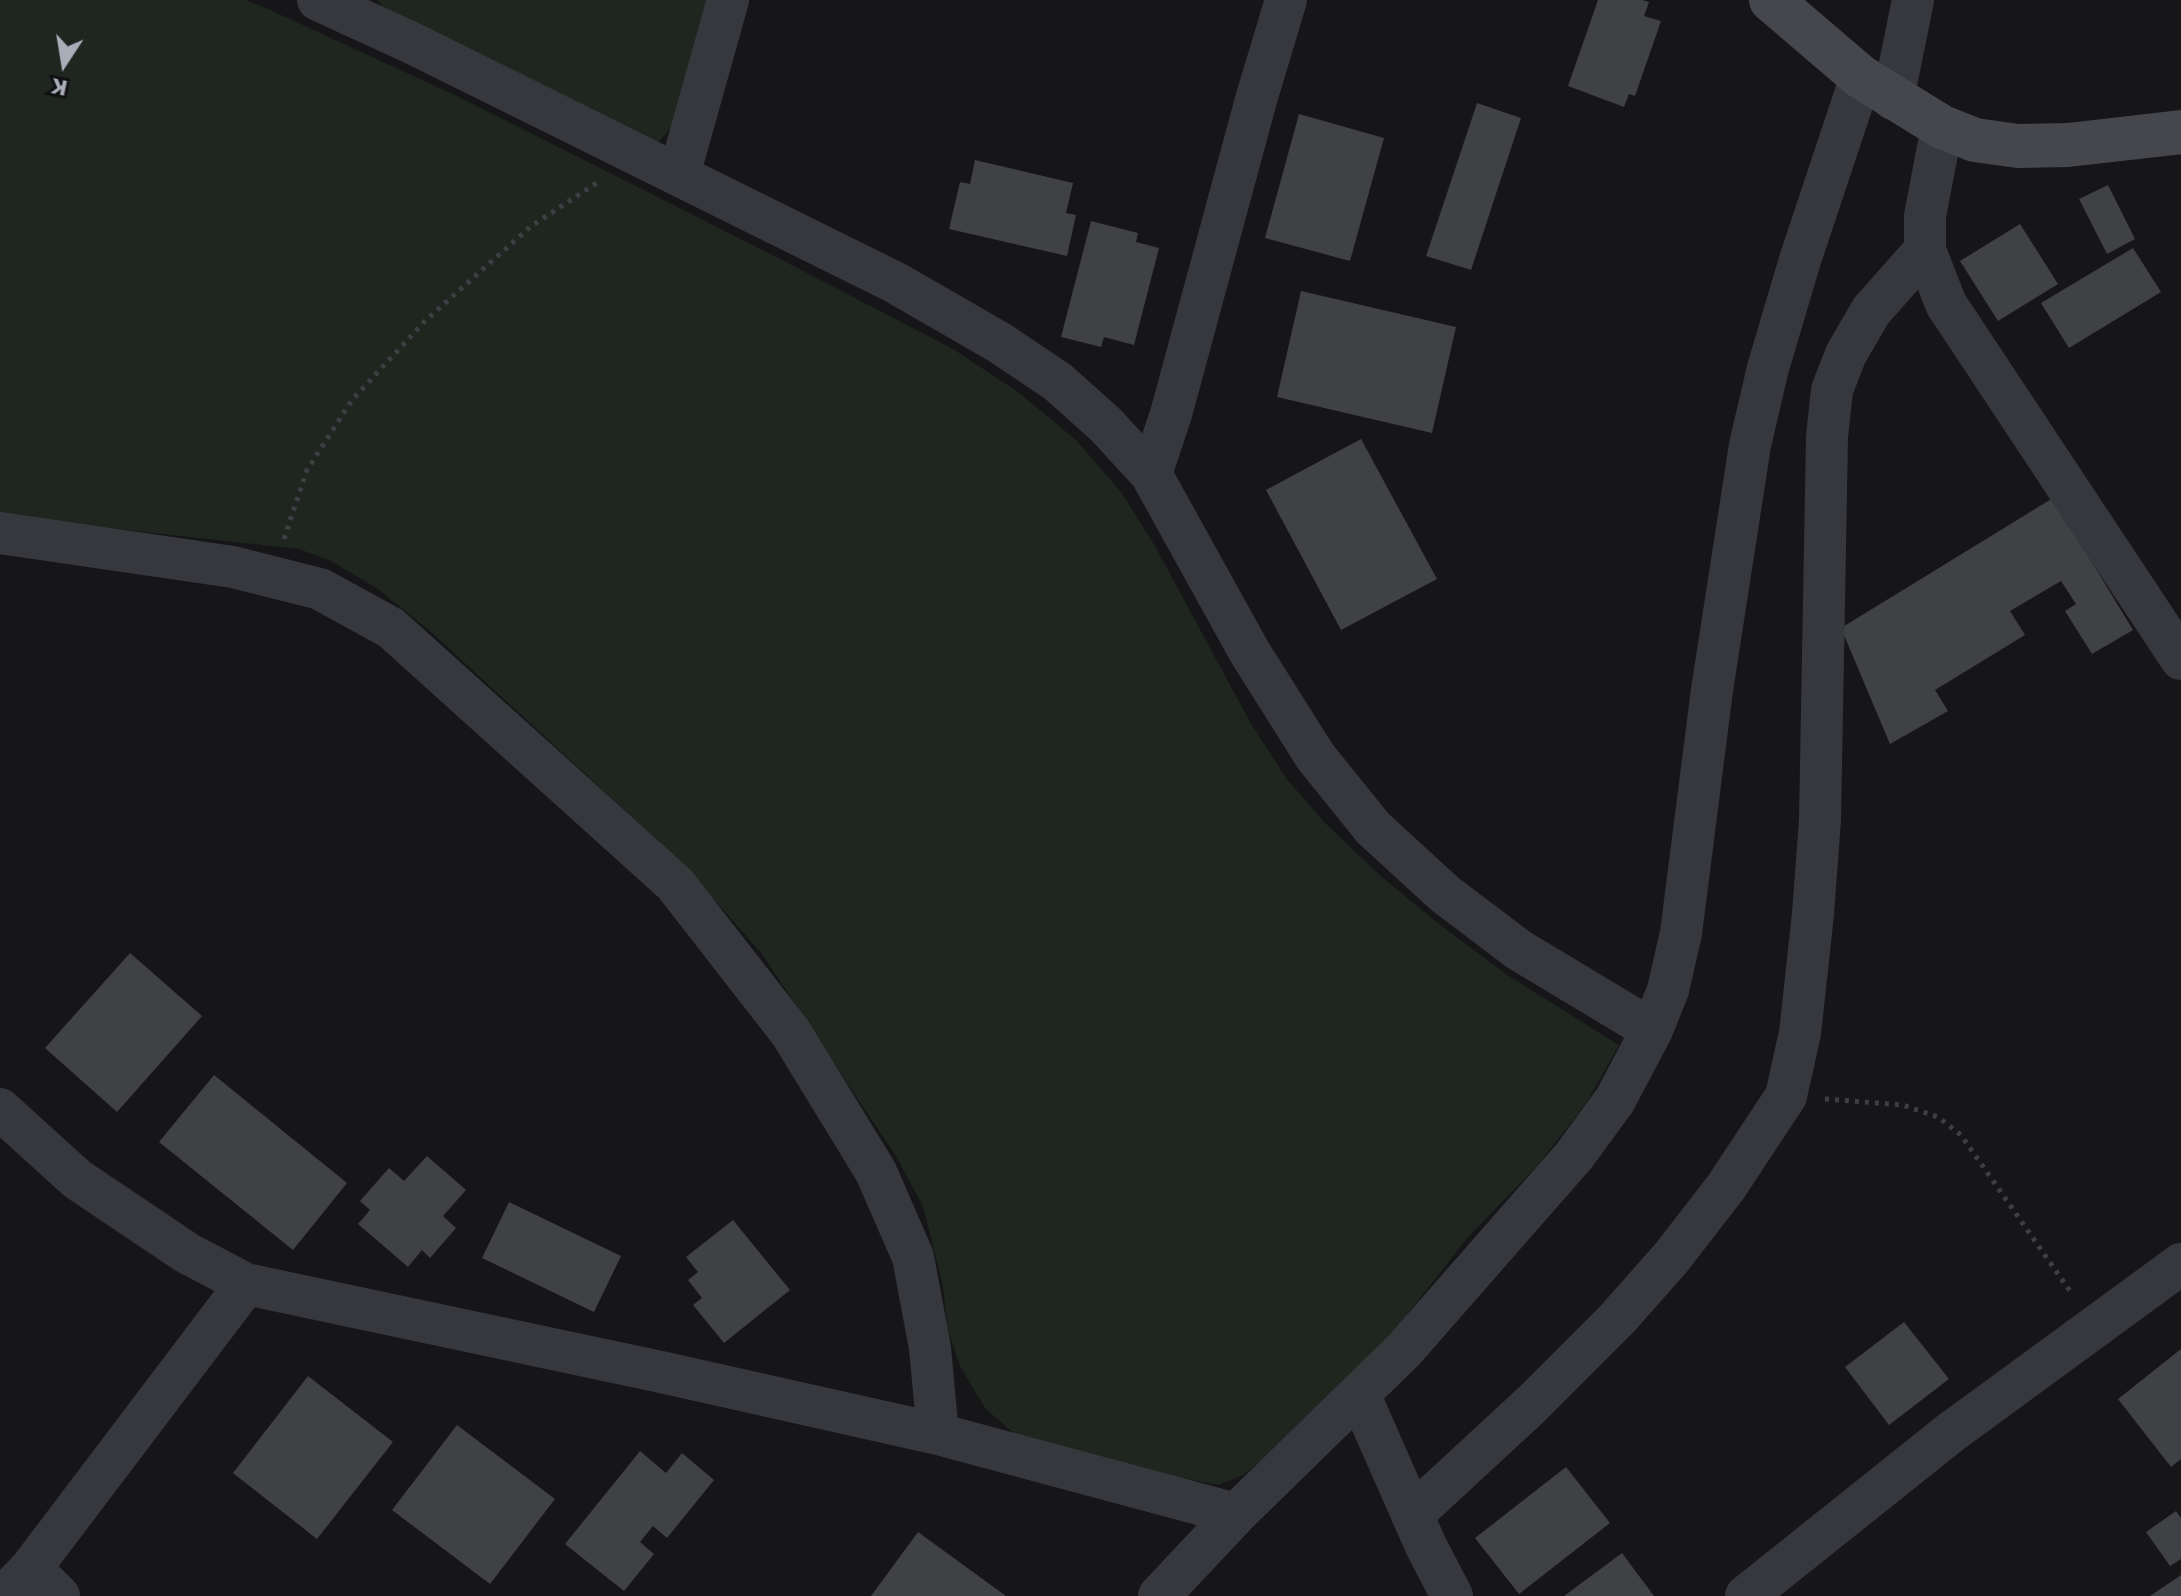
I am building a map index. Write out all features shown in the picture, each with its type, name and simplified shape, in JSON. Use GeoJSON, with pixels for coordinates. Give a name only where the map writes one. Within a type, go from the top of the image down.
{"type":"FeatureCollection","features":[{"type":"Feature","properties":{"kind":"street"},"geometry":{"type":"LineString","coordinates":[[679,175],[728,0]]}},
{"type":"Feature","properties":{"kind":"street"},"geometry":{"type":"LineString","coordinates":[[1151,474],[1171,414],[1286,0]]}},
{"type":"Feature","properties":{"kind":"street"},"geometry":{"type":"LineString","coordinates":[[1771,0],[1877,88],[1942,127],[1975,140],[2018,146],[2068,145],[2181,132]]}},
{"type":"Feature","properties":{"kind":"street"},"geometry":{"type":"LineString","coordinates":[[1159,1596],[1236,1514],[1404,1350],[1574,1156],[1615,1100],[1652,1030],[1668,990],[1681,933],[1712,690],[1750,445],[1768,368],[1800,260],[1913,0]]}},
{"type":"Feature","properties":{"kind":"street"},"geometry":{"type":"LineString","coordinates":[[343,5],[896,283],[1000,343],[1058,382],[1106,425],[1151,474],[1249,651],[1315,756],[1373,828],[1445,894],[1519,950],[1652,1030]]}},
{"type":"Feature","properties":{"kind":"street"},"geometry":{"type":"LineString","coordinates":[[1942,127],[1925,216],[1925,250],[1946,304],[2181,659]]}},
{"type":"Feature","properties":{"kind":"street"},"geometry":{"type":"LineString","coordinates":[[1412,1515],[1532,1404],[1626,1309],[1671,1258],[1726,1187],[1786,1096],[1800,1033],[1820,820],[1827,437],[1832,390],[1846,354],[1871,311],[1925,250]]}},
{"type":"Feature","properties":{"kind":"street"},"geometry":{"type":"LineString","coordinates":[[0,533],[233,567],[320,589],[391,628],[675,884],[791,1033],[876,1172],[913,1257],[930,1348],[938,1434]]}},
{"type":"Feature","properties":{"kind":"street"},"geometry":{"type":"LineString","coordinates":[[0,1109],[77,1179],[187,1253],[246,1284],[938,1434],[1236,1514]]}},
{"type":"Feature","properties":{"kind":"street"},"geometry":{"type":"LineString","coordinates":[[1746,1596],[1950,1433],[2181,1264]]}},
{"type":"Feature","properties":{"kind":"street"},"geometry":{"type":"LineString","coordinates":[[31,1587],[246,1284]]}},
{"type":"Feature","properties":{"kind":"street"},"geometry":{"type":"LineString","coordinates":[[1359,1394],[1412,1515],[1452,1596]]}},
{"type":"Feature","properties":{"kind":"path"},"geometry":{"type":"LineString","coordinates":[[273,575],[307,470],[352,400],[425,321],[530,227],[639,155]]}},
{"type":"Feature","properties":{"kind":"path"},"geometry":{"type":"LineString","coordinates":[[1786,1096],[1903,1105],[1938,1117],[1961,1135],[2095,1327]]}},
{"type":"Feature","properties":{"kind":"shaded area"},"geometry":{"type":"Polygon","coordinates":[[[0,0],[246,0],[459,97],[953,349],[1018,392],[1076,440],[1121,492],[1155,546],[1250,722],[1286,778],[1326,824],[1383,878],[1444,928],[1509,976],[1619,1045],[1587,1102],[1537,1166],[1468,1237],[1366,1367],[1291,1437],[1243,1475],[1218,1485],[1047,1451],[1012,1432],[985,1408],[960,1366],[948,1330],[943,1286],[923,1206],[897,1158],[762,954],[681,862],[430,631],[378,589],[331,561],[299,549],[0,516],[0,0]]]}},
{"type":"Feature","properties":{"kind":"shaded area"},"geometry":{"type":"Polygon","coordinates":[[[378,0],[712,0],[678,120],[653,148],[386,13],[378,0]]]}},
{"type":"Feature","properties":{"kind":"building"},"geometry":{"type":"Polygon","coordinates":[[[1598,0],[1649,2],[1644,16],[1661,21],[1635,96],[1629,94],[1624,107],[1568,86],[1598,0]]]}},
{"type":"Feature","properties":{"kind":"building"},"geometry":{"type":"Polygon","coordinates":[[[1477,103],[1521,118],[1471,270],[1426,256],[1477,103]]]}},
{"type":"Feature","properties":{"kind":"building"},"geometry":{"type":"Polygon","coordinates":[[[1299,114],[1384,138],[1350,261],[1265,238],[1299,114]]]}},
{"type":"Feature","properties":{"kind":"building"},"geometry":{"type":"Polygon","coordinates":[[[975,160],[1073,183],[1066,213],[1076,215],[1067,256],[949,229],[960,182],[970,184],[975,160]]]}},
{"type":"Feature","properties":{"kind":"building"},"geometry":{"type":"Polygon","coordinates":[[[2108,185],[2135,239],[2107,254],[2079,199],[2108,185]]]}},
{"type":"Feature","properties":{"kind":"building"},"geometry":{"type":"Polygon","coordinates":[[[1091,221],[1138,233],[1136,242],[1159,248],[1134,345],[1104,337],[1101,347],[1061,337],[1091,221]]]}},
{"type":"Feature","properties":{"kind":"building"},"geometry":{"type":"Polygon","coordinates":[[[2020,224],[2058,284],[1998,321],[1960,261],[2020,224]]]}},
{"type":"Feature","properties":{"kind":"building"},"geometry":{"type":"Polygon","coordinates":[[[2133,248],[2161,292],[2069,348],[2041,303],[2133,248]]]}},
{"type":"Feature","properties":{"kind":"building"},"geometry":{"type":"Polygon","coordinates":[[[1301,291],[1456,327],[1432,433],[1277,397],[1301,291]]]}},
{"type":"Feature","properties":{"kind":"building"},"geometry":{"type":"Polygon","coordinates":[[[1361,439],[1437,579],[1341,630],[1266,490],[1361,439]]]}},
{"type":"Feature","properties":{"kind":"building"},"geometry":{"type":"Polygon","coordinates":[[[2053,498],[2133,630],[2092,654],[2065,611],[2076,604],[2061,581],[2010,611],[2025,635],[1935,690],[1948,711],[1890,744],[1841,628],[2053,498]]]}},
{"type":"Feature","properties":{"kind":"building"},"geometry":{"type":"Polygon","coordinates":[[[130,953],[202,1016],[117,1112],[45,1048],[130,953]]]}},
{"type":"Feature","properties":{"kind":"building"},"geometry":{"type":"Polygon","coordinates":[[[214,1075],[347,1183],[293,1250],[159,1142],[214,1075]]]}},
{"type":"Feature","properties":{"kind":"building"},"geometry":{"type":"Polygon","coordinates":[[[427,1156],[466,1190],[443,1216],[456,1228],[430,1258],[422,1250],[408,1267],[358,1224],[370,1210],[360,1201],[389,1168],[404,1181],[427,1156]]]}},
{"type":"Feature","properties":{"kind":"building"},"geometry":{"type":"Polygon","coordinates":[[[509,1202],[621,1256],[594,1312],[482,1258],[509,1202]]]}},
{"type":"Feature","properties":{"kind":"building"},"geometry":{"type":"Polygon","coordinates":[[[733,1220],[790,1290],[724,1343],[693,1305],[702,1298],[688,1280],[698,1272],[686,1257],[733,1220]]]}},
{"type":"Feature","properties":{"kind":"building"},"geometry":{"type":"Polygon","coordinates":[[[1904,1322],[1949,1379],[1889,1425],[1845,1367],[1904,1322]]]}},
{"type":"Feature","properties":{"kind":"building"},"geometry":{"type":"Polygon","coordinates":[[[2181,1349],[2181,1459],[2171,1467],[2118,1399],[2181,1349]]]}},
{"type":"Feature","properties":{"kind":"building"},"geometry":{"type":"Polygon","coordinates":[[[308,1376],[393,1442],[317,1539],[233,1473],[308,1376]]]}},
{"type":"Feature","properties":{"kind":"building"},"geometry":{"type":"Polygon","coordinates":[[[457,1425],[555,1499],[490,1584],[392,1510],[457,1425]]]}},
{"type":"Feature","properties":{"kind":"building"},"geometry":{"type":"Polygon","coordinates":[[[640,1451],[666,1473],[682,1453],[714,1480],[667,1538],[653,1526],[640,1542],[654,1554],[624,1591],[565,1544],[640,1451]]]}},
{"type":"Feature","properties":{"kind":"building"},"geometry":{"type":"Polygon","coordinates":[[[1566,1467],[1610,1523],[1519,1594],[1475,1538],[1566,1467]]]}},
{"type":"Feature","properties":{"kind":"building"},"geometry":{"type":"Polygon","coordinates":[[[2176,1511],[2181,1518],[2181,1559],[2170,1566],[2146,1532],[2176,1511]]]}},
{"type":"Feature","properties":{"kind":"building"},"geometry":{"type":"Polygon","coordinates":[[[918,1532],[1006,1596],[871,1596],[918,1532]]]}},
{"type":"Feature","properties":{"kind":"building"},"geometry":{"type":"Polygon","coordinates":[[[1622,1553],[1654,1596],[1564,1596],[1622,1553]]]}},
{"type":"Feature","properties":{"kind":"building"},"geometry":{"type":"Polygon","coordinates":[[[2181,1575],[2181,1596],[2150,1596],[2181,1575]]]}}]}
